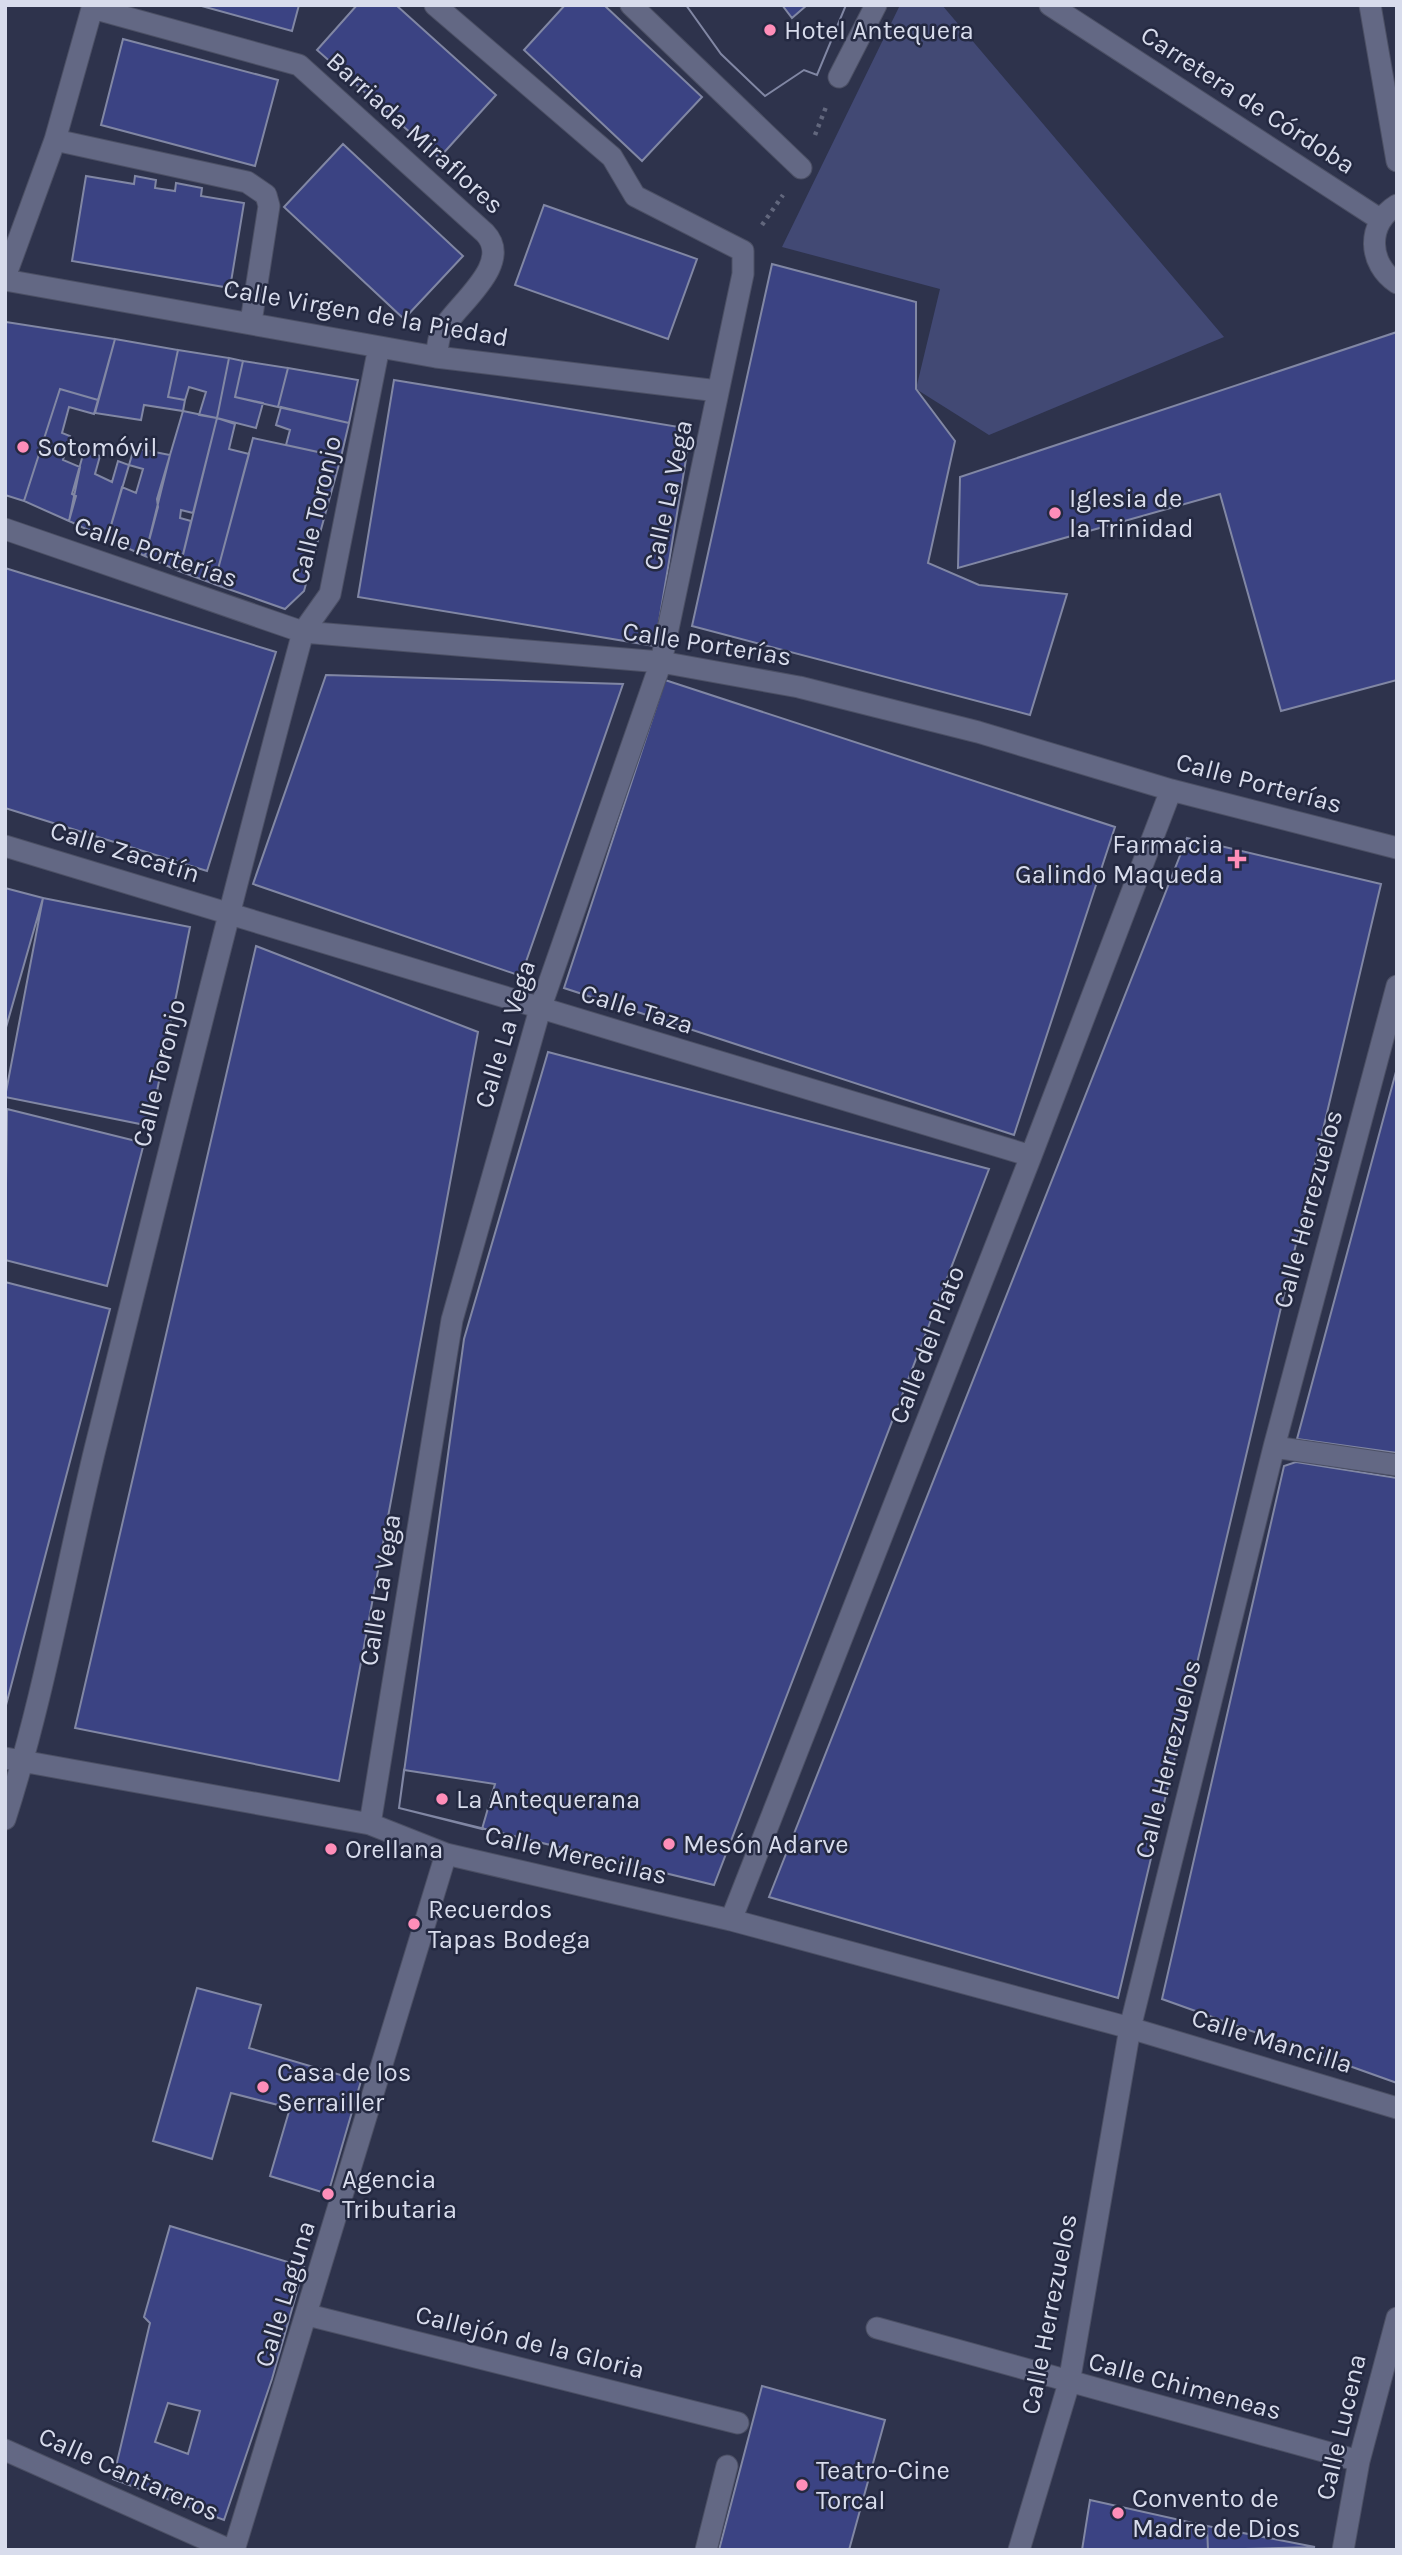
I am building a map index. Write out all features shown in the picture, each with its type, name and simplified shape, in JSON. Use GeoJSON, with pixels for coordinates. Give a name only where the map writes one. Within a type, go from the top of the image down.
{"type":"FeatureCollection","features":[{"type":"Feature","properties":{"kind":"street","name":"Calle La Vega"},"geometry":{"type":"LineString","coordinates":[[370,1824],[452,1320],[540,1009],[661,662],[743,274],[743,251],[635,196],[612,157],[435,5]]}},
{"type":"Feature","properties":{"kind":"street"},"geometry":{"type":"LineString","coordinates":[[631,5],[801,168]]}},
{"type":"Feature","properties":{"kind":"street"},"geometry":{"type":"LineString","coordinates":[[839,78],[876,5]]}},
{"type":"Feature","properties":{"kind":"street","name":"Carretera de Córdoba"},"geometry":{"type":"LineString","coordinates":[[1050,5],[1381,220]]}},
{"type":"Feature","properties":{"kind":"street"},"geometry":{"type":"LineString","coordinates":[[1370,5],[1397,162]]}},
{"type":"Feature","properties":{"kind":"street"},"geometry":{"type":"LineString","coordinates":[[5,279],[55,140],[92,7]]}},
{"type":"Feature","properties":{"kind":"street","name":"Barriada Miraflores"},"geometry":{"type":"LineString","coordinates":[[92,7],[299,65],[485,233],[493,246],[490,267],[441,332],[436,357]]}},
{"type":"Feature","properties":{"kind":"street"},"geometry":{"type":"LineString","coordinates":[[55,140],[247,182],[261,189],[269,206],[251,322]]}},
{"type":"Feature","properties":{"kind":"street"},"geometry":{"type":"LineString","coordinates":[[1397,205],[1381,220],[1374,235],[1377,262],[1397,283]]}},
{"type":"Feature","properties":{"kind":"street","name":"Calle Virgen de la Piedad"},"geometry":{"type":"LineString","coordinates":[[5,279],[436,357],[718,391]]}},
{"type":"Feature","properties":{"kind":"street","name":"Calle Toronjo"},"geometry":{"type":"LineString","coordinates":[[5,1819],[14,1760],[82,1504],[228,913],[303,632],[330,594],[379,347]]}},
{"type":"Feature","properties":{"kind":"street","name":"Calle Porterías"},"geometry":{"type":"LineString","coordinates":[[5,529],[303,632],[661,662],[812,690],[978,732],[1171,790],[1397,848]]}},
{"type":"Feature","properties":{"kind":"street","name":"Calle del Plato"},"geometry":{"type":"LineString","coordinates":[[731,1920],[1031,1156],[1171,790]]}},
{"type":"Feature","properties":{"kind":"street","name":"Calle Zacatín"},"geometry":{"type":"LineString","coordinates":[[5,846],[228,913]]}},
{"type":"Feature","properties":{"kind":"street","name":"Calle Taza"},"geometry":{"type":"LineString","coordinates":[[228,913],[1031,1156]]}},
{"type":"Feature","properties":{"kind":"street","name":"Calle Herrezuelos"},"geometry":{"type":"LineString","coordinates":[[1020,2550],[1069,2383],[1130,2028],[1274,1447],[1397,986]]}},
{"type":"Feature","properties":{"kind":"street"},"geometry":{"type":"LineString","coordinates":[[1274,1447],[1397,1465]]}},
{"type":"Feature","properties":{"kind":"street","name":"Calle Merecillas"},"geometry":{"type":"LineString","coordinates":[[14,1760],[370,1824],[446,1854],[731,1920],[1130,2028]]}},
{"type":"Feature","properties":{"kind":"street","name":"Calle Laguna"},"geometry":{"type":"LineString","coordinates":[[232,2550],[308,2315],[446,1854]]}},
{"type":"Feature","properties":{"kind":"street","name":"Calle Mancilla"},"geometry":{"type":"LineString","coordinates":[[1130,2028],[1397,2108]]}},
{"type":"Feature","properties":{"kind":"street","name":"Callejón de la Gloria"},"geometry":{"type":"LineString","coordinates":[[308,2315],[738,2423]]}},
{"type":"Feature","properties":{"kind":"street","name":"Calle Lucena"},"geometry":{"type":"LineString","coordinates":[[1343,2550],[1359,2461],[1397,2318]]}},
{"type":"Feature","properties":{"kind":"street","name":"Calle Chimeneas"},"geometry":{"type":"LineString","coordinates":[[877,2328],[1359,2461]]}},
{"type":"Feature","properties":{"kind":"street","name":"Calle Cantareros"},"geometry":{"type":"LineString","coordinates":[[5,2450],[232,2550]]}},
{"type":"Feature","properties":{"kind":"street"},"geometry":{"type":"LineString","coordinates":[[706,2550],[727,2466]]}},
{"type":"Feature","properties":{"kind":"shaded area"},"geometry":{"type":"Polygon","coordinates":[[[900,5],[942,5],[1224,337],[989,435],[916,389],[940,289],[782,247],[900,5]]]}},
{"type":"Feature","properties":{"kind":"building"},"geometry":{"type":"Polygon","coordinates":[[[198,5],[299,5],[292,31],[198,5]]]}},
{"type":"Feature","properties":{"kind":"building"},"geometry":{"type":"Polygon","coordinates":[[[357,5],[396,5],[496,95],[439,158],[317,50],[357,5]]]}},
{"type":"Feature","properties":{"kind":"building"},"geometry":{"type":"Polygon","coordinates":[[[565,5],[604,5],[702,97],[642,161],[524,50],[565,5]]]}},
{"type":"Feature","properties":{"kind":"building","name":"Hotel Antequera"},"geometry":{"type":"Polygon","coordinates":[[[686,5],[782,5],[792,18],[807,5],[846,5],[817,75],[804,70],[765,96],[721,54],[686,5]]]}},
{"type":"Feature","properties":{"kind":"building","name":"Hotel Antequera"},"geometry":{"type":"Polygon","coordinates":[[[686,5],[846,5],[817,75],[804,70],[765,96],[721,54],[686,5]]]}},
{"type":"Feature","properties":{"kind":"building"},"geometry":{"type":"Polygon","coordinates":[[[123,39],[278,80],[255,166],[101,125],[123,39]]]}},
{"type":"Feature","properties":{"kind":"building"},"geometry":{"type":"Polygon","coordinates":[[[343,144],[463,256],[404,319],[284,207],[343,144]]]}},
{"type":"Feature","properties":{"kind":"building"},"geometry":{"type":"Polygon","coordinates":[[[86,176],[134,184],[135,176],[156,180],[155,188],[175,191],[176,183],[202,188],[201,196],[244,203],[230,288],[72,261],[86,176]]]}},
{"type":"Feature","properties":{"kind":"building"},"geometry":{"type":"Polygon","coordinates":[[[544,205],[697,259],[668,339],[515,285],[544,205]]]}},
{"type":"Feature","properties":{"kind":"building"},"geometry":{"type":"Polygon","coordinates":[[[772,264],[916,302],[916,389],[955,441],[928,563],[979,585],[1067,594],[1030,715],[692,626],[772,264]]]}},
{"type":"Feature","properties":{"kind":"building","name":"Sotomóvil"},"geometry":{"type":"Polygon","coordinates":[[[6,322],[115,339],[98,400],[60,389],[24,501],[5,495],[6,322]]]}},
{"type":"Feature","properties":{"kind":"building","name":"Iglesia de la Trinidad"},"geometry":{"type":"Polygon","coordinates":[[[1397,332],[1397,680],[1281,711],[1220,494],[958,568],[960,477],[1397,332]]]}},
{"type":"Feature","properties":{"kind":"building"},"geometry":{"type":"Polygon","coordinates":[[[115,339],[178,350],[168,397],[185,400],[183,411],[144,405],[141,420],[95,413],[115,339]]]}},
{"type":"Feature","properties":{"kind":"building"},"geometry":{"type":"Polygon","coordinates":[[[178,350],[229,358],[217,418],[199,415],[206,392],[189,387],[185,400],[168,397],[178,350]]]}},
{"type":"Feature","properties":{"kind":"building"},"geometry":{"type":"Polygon","coordinates":[[[229,358],[243,361],[235,397],[263,403],[256,428],[217,418],[229,358]]]}},
{"type":"Feature","properties":{"kind":"building"},"geometry":{"type":"Polygon","coordinates":[[[243,361],[288,368],[278,407],[235,397],[243,361]]]}},
{"type":"Feature","properties":{"kind":"building"},"geometry":{"type":"Polygon","coordinates":[[[288,368],[358,380],[349,423],[278,407],[288,368]]]}},
{"type":"Feature","properties":{"kind":"building"},"geometry":{"type":"Polygon","coordinates":[[[394,380],[691,429],[655,646],[358,597],[394,380]]]}},
{"type":"Feature","properties":{"kind":"building"},"geometry":{"type":"Polygon","coordinates":[[[60,389],[98,400],[94,414],[69,407],[62,433],[70,436],[63,460],[80,467],[69,521],[24,501],[60,389]]]}},
{"type":"Feature","properties":{"kind":"building"},"geometry":{"type":"Polygon","coordinates":[[[281,407],[349,423],[341,457],[286,445],[290,430],[276,425],[281,407]]]}},
{"type":"Feature","properties":{"kind":"building"},"geometry":{"type":"Polygon","coordinates":[[[183,411],[217,418],[193,513],[181,510],[180,518],[191,521],[179,571],[145,556],[158,507],[157,499],[183,411]]]}},
{"type":"Feature","properties":{"kind":"building"},"geometry":{"type":"Polygon","coordinates":[[[217,418],[235,424],[229,449],[249,454],[214,584],[179,571],[217,418]]]}},
{"type":"Feature","properties":{"kind":"building"},"geometry":{"type":"Polygon","coordinates":[[[253,438],[341,457],[304,591],[285,609],[214,584],[253,438]]]}},
{"type":"Feature","properties":{"kind":"building"},"geometry":{"type":"Polygon","coordinates":[[[134,448],[170,455],[145,556],[107,539],[122,487],[136,493],[143,469],[129,465],[134,448]]]}},
{"type":"Feature","properties":{"kind":"building"},"geometry":{"type":"Polygon","coordinates":[[[84,451],[100,456],[95,474],[112,482],[118,461],[129,465],[107,539],[69,521],[76,496],[72,494],[84,451]]]}},
{"type":"Feature","properties":{"kind":"building"},"geometry":{"type":"Polygon","coordinates":[[[5,568],[276,652],[207,871],[5,808],[5,568]]]}},
{"type":"Feature","properties":{"kind":"building"},"geometry":{"type":"Polygon","coordinates":[[[326,675],[623,684],[521,976],[253,884],[326,675]]]}},
{"type":"Feature","properties":{"kind":"building"},"geometry":{"type":"Polygon","coordinates":[[[665,680],[1115,827],[1014,1135],[564,988],[665,680]]]}},
{"type":"Feature","properties":{"kind":"building"},"geometry":{"type":"Polygon","coordinates":[[[1187,838],[1381,884],[1118,1998],[769,1897],[1187,838]]]}},
{"type":"Feature","properties":{"kind":"building"},"geometry":{"type":"Polygon","coordinates":[[[5,888],[43,898],[5,1031],[5,888]]]}},
{"type":"Feature","properties":{"kind":"building"},"geometry":{"type":"Polygon","coordinates":[[[43,898],[190,927],[150,1126],[5,1097],[43,898]]]}},
{"type":"Feature","properties":{"kind":"building"},"geometry":{"type":"Polygon","coordinates":[[[256,946],[478,1032],[339,1781],[75,1728],[256,946]]]}},
{"type":"Feature","properties":{"kind":"building"},"geometry":{"type":"Polygon","coordinates":[[[548,1052],[989,1169],[714,1885],[399,1808],[464,1339],[548,1052]]]}},
{"type":"Feature","properties":{"kind":"building"},"geometry":{"type":"Polygon","coordinates":[[[1397,1068],[1397,1453],[1297,1439],[1397,1068]]]}},
{"type":"Feature","properties":{"kind":"building"},"geometry":{"type":"Polygon","coordinates":[[[7,1109],[144,1143],[107,1286],[5,1260],[7,1109]]]}},
{"type":"Feature","properties":{"kind":"building"},"geometry":{"type":"Polygon","coordinates":[[[5,1282],[110,1309],[5,1709],[5,1282]]]}},
{"type":"Feature","properties":{"kind":"building"},"geometry":{"type":"Polygon","coordinates":[[[1296,1462],[1397,1478],[1397,2083],[1162,1999],[1284,1466],[1296,1462]]]}},
{"type":"Feature","properties":{"kind":"building"},"geometry":{"type":"Polygon","coordinates":[[[404,1770],[495,1784],[482,1829],[399,1808],[404,1770]]]}},
{"type":"Feature","properties":{"kind":"building","name":"Casa de los Serrailler"},"geometry":{"type":"Polygon","coordinates":[[[197,1988],[261,2005],[249,2048],[361,2081],[328,2194],[270,2176],[290,2108],[231,2093],[212,2159],[153,2141],[197,1988]]]}},
{"type":"Feature","properties":{"kind":"building"},"geometry":{"type":"Polygon","coordinates":[[[170,2226],[304,2267],[272,2379],[224,2520],[113,2479],[150,2323],[144,2317],[170,2226]],[[168,2403],[155,2442],[188,2454],[200,2411],[168,2403]]]}},
{"type":"Feature","properties":{"kind":"building","name":"Teatro-Cine Torcal"},"geometry":{"type":"Polygon","coordinates":[[[762,2386],[885,2420],[849,2550],[719,2550],[762,2386]]]}},
{"type":"Feature","properties":{"kind":"building","name":"Convento de Madre de Dios"},"geometry":{"type":"Polygon","coordinates":[[[1090,2500],[1207,2526],[1208,2550],[1082,2550],[1090,2500]]]}},
{"type":"Feature","properties":{"kind":"building"},"geometry":{"type":"Polygon","coordinates":[[[1207,2526],[1315,2547],[1208,2550],[1207,2526]]]}},
{"type":"Feature","properties":{"kind":"place","name":"Hotel Antequera"},"geometry":{"type":"Point","coordinates":[770,30]}},
{"type":"Feature","properties":{"kind":"place","name":"Sotomóvil"},"geometry":{"type":"Point","coordinates":[23,447]}},
{"type":"Feature","properties":{"kind":"place","name":"Iglesia de la Trinidad"},"geometry":{"type":"Point","coordinates":[1055,513]}},
{"type":"Feature","properties":{"kind":"place","name":"Farmacia Galindo Maqueda"},"geometry":{"type":"Point","coordinates":[1237,859]}},
{"type":"Feature","properties":{"kind":"place","name":"La Antequerana"},"geometry":{"type":"Point","coordinates":[442,1799]}},
{"type":"Feature","properties":{"kind":"place","name":"Mesón Adarve"},"geometry":{"type":"Point","coordinates":[669,1844]}},
{"type":"Feature","properties":{"kind":"place","name":"Orellana"},"geometry":{"type":"Point","coordinates":[331,1849]}},
{"type":"Feature","properties":{"kind":"place","name":"Recuerdos Tapas Bodega"},"geometry":{"type":"Point","coordinates":[414,1924]}},
{"type":"Feature","properties":{"kind":"place","name":"Casa de los Serrailler"},"geometry":{"type":"Point","coordinates":[263,2087]}},
{"type":"Feature","properties":{"kind":"place","name":"Agencia Tributaria"},"geometry":{"type":"Point","coordinates":[328,2194]}},
{"type":"Feature","properties":{"kind":"place","name":"Teatro-Cine Torcal"},"geometry":{"type":"Point","coordinates":[802,2485]}},
{"type":"Feature","properties":{"kind":"place","name":"Convento de Madre de Dios"},"geometry":{"type":"Point","coordinates":[1118,2513]}}]}
